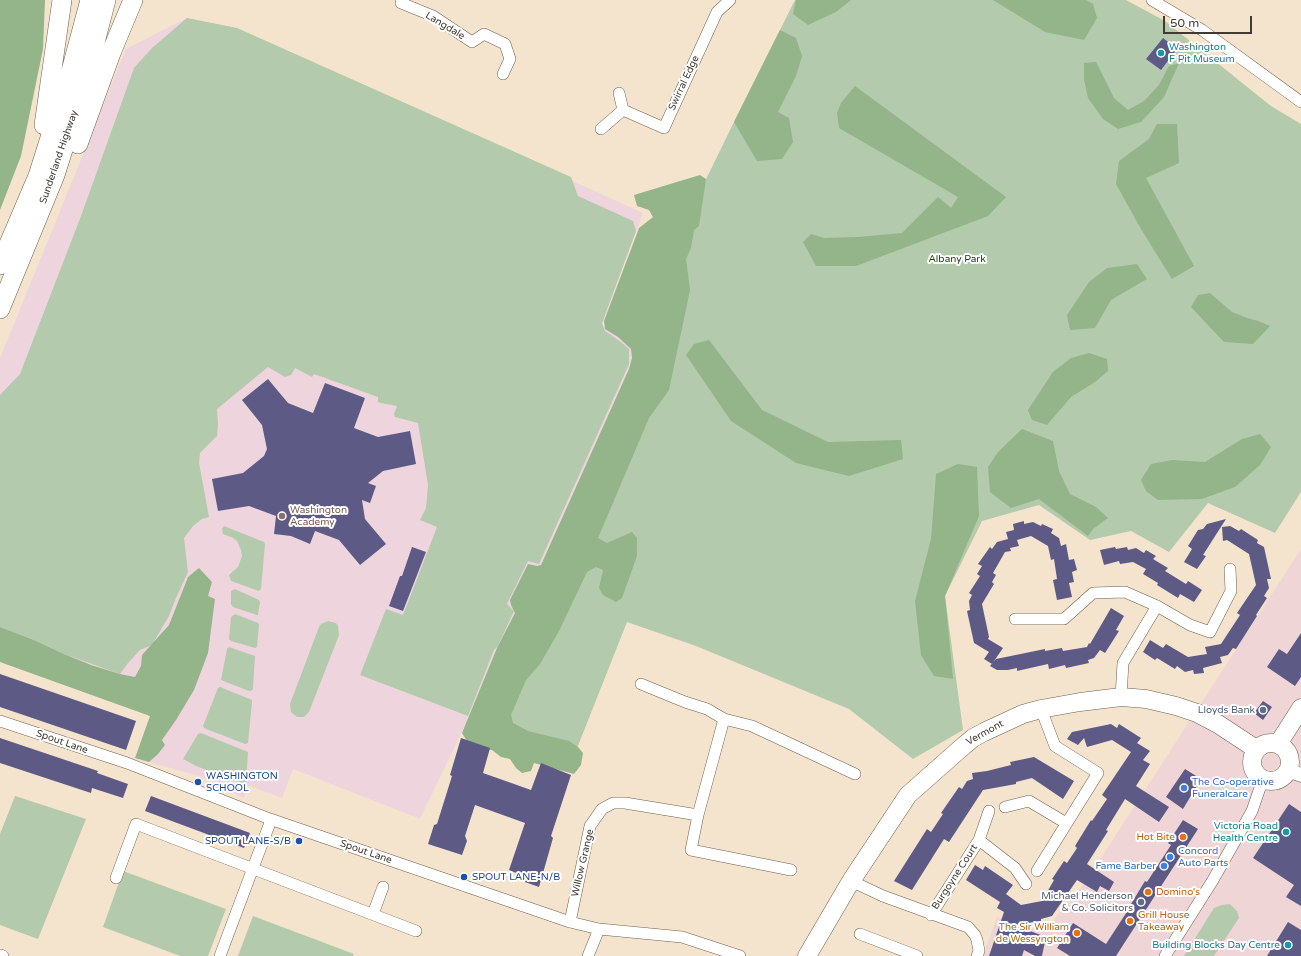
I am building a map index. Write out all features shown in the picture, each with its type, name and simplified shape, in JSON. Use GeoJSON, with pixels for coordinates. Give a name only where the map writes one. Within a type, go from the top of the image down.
{"type":"FeatureCollection","features":[{"type":"Feature","properties":{"kind":"highway"},"geometry":{"type":"LineString","coordinates":[[38,176],[62,0]]}},
{"type":"Feature","properties":{"kind":"highway","name":"Sunderland Highway"},"geometry":{"type":"LineString","coordinates":[[0,264],[38,176],[71,71],[90,0]]}},
{"type":"Feature","properties":{"kind":"highway","name":"Sunderland Highway"},"geometry":{"type":"LineString","coordinates":[[0,309],[58,167],[86,77],[106,0]]}},
{"type":"Feature","properties":{"kind":"highway"},"geometry":{"type":"LineString","coordinates":[[19,265],[62,186],[132,0]]}},
{"type":"Feature","properties":{"kind":"main road","name":"Vermont"},"geometry":{"type":"LineString","coordinates":[[807,956],[851,881],[908,795],[960,748],[984,732],[1023,714],[1080,702],[1121,697],[1146,699],[1176,706],[1197,714],[1218,724],[1256,749]]}},
{"type":"Feature","properties":{"kind":"main road"},"geometry":{"type":"LineString","coordinates":[[1278,744],[1301,708]]}},
{"type":"Feature","properties":{"kind":"main road"},"geometry":{"type":"LineString","coordinates":[[1268,743],[1278,744],[1289,754],[1290,761],[1295,772],[1286,774],[1281,779],[1274,781],[1263,779],[1254,771],[1252,765],[1253,755],[1256,749],[1268,743]]}},
{"type":"Feature","properties":{"kind":"street","name":"Langdale"},"geometry":{"type":"LineString","coordinates":[[402,0],[400,3],[433,16],[472,42],[484,34],[505,44],[510,60],[503,74]]}},
{"type":"Feature","properties":{"kind":"street","name":"Swirral Edge"},"geometry":{"type":"LineString","coordinates":[[623,110],[664,128],[717,12],[729,0]]}},
{"type":"Feature","properties":{"kind":"street"},"geometry":{"type":"LineString","coordinates":[[1152,0],[1166,7],[1202,30],[1301,102]]}},
{"type":"Feature","properties":{"kind":"street"},"geometry":{"type":"LineString","coordinates":[[601,129],[623,110],[619,93]]}},
{"type":"Feature","properties":{"kind":"street"},"geometry":{"type":"LineString","coordinates":[[1015,619],[1064,619],[1093,592],[1124,592],[1157,606],[1190,625],[1210,632],[1231,591],[1230,569]]}},
{"type":"Feature","properties":{"kind":"street"},"geometry":{"type":"LineString","coordinates":[[1121,697],[1124,663],[1157,606]]}},
{"type":"Feature","properties":{"kind":"street"},"geometry":{"type":"LineString","coordinates":[[641,684],[685,702],[707,709],[724,719],[752,726],[855,774]]}},
{"type":"Feature","properties":{"kind":"street"},"geometry":{"type":"LineString","coordinates":[[1037,871],[1098,773],[1055,746],[1041,709]]}},
{"type":"Feature","properties":{"kind":"street"},"geometry":{"type":"LineString","coordinates":[[724,719],[698,815],[691,850],[791,870]]}},
{"type":"Feature","properties":{"kind":"street","name":"Spout Lane"},"geometry":{"type":"LineString","coordinates":[[0,721],[127,763],[271,820],[570,922],[599,929],[682,937],[740,956]]}},
{"type":"Feature","properties":{"kind":"street"},"geometry":{"type":"LineString","coordinates":[[1165,956],[1213,880],[1252,811],[1263,779]]}},
{"type":"Feature","properties":{"kind":"street"},"geometry":{"type":"LineString","coordinates":[[1005,807],[1029,801],[1066,823]]}},
{"type":"Feature","properties":{"kind":"street","name":"Willow Grange"},"geometry":{"type":"LineString","coordinates":[[570,922],[590,826],[602,809],[613,803],[626,803],[698,815]]}},
{"type":"Feature","properties":{"kind":"street","name":"Burgoyne Court"},"geometry":{"type":"LineString","coordinates":[[930,915],[979,840],[989,811]]}},
{"type":"Feature","properties":{"kind":"street"},"geometry":{"type":"LineString","coordinates":[[220,956],[271,820]]}},
{"type":"Feature","properties":{"kind":"street"},"geometry":{"type":"LineString","coordinates":[[116,878],[136,824],[416,931]]}},
{"type":"Feature","properties":{"kind":"street","name":"Burgoyne Court"},"geometry":{"type":"LineString","coordinates":[[979,840],[1015,868],[1026,884]]}},
{"type":"Feature","properties":{"kind":"street"},"geometry":{"type":"LineString","coordinates":[[851,881],[930,915],[968,927],[975,935],[977,940],[979,951],[977,956]]}},
{"type":"Feature","properties":{"kind":"street"},"geometry":{"type":"LineString","coordinates":[[373,914],[383,887]]}},
{"type":"Feature","properties":{"kind":"street"},"geometry":{"type":"LineString","coordinates":[[588,956],[599,929]]}},
{"type":"Feature","properties":{"kind":"street"},"geometry":{"type":"LineString","coordinates":[[860,934],[917,956]]}},
{"type":"Feature","properties":{"kind":"shaded area","name":"Washington Academy"},"geometry":{"type":"Polygon","coordinates":[[[187,18],[237,28],[643,213],[602,326],[640,351],[499,655],[420,819],[293,769],[282,798],[247,785],[244,798],[209,779],[135,758],[150,716],[0,662],[0,358],[126,49],[187,18]]]}},
{"type":"Feature","properties":{"kind":"shaded area"},"geometry":{"type":"Polygon","coordinates":[[[1301,549],[1301,956],[983,956],[997,917],[1043,932],[1084,884],[1301,549]]]}},
{"type":"Feature","properties":{"kind":"green space"},"geometry":{"type":"Polygon","coordinates":[[[0,0],[45,0],[43,49],[21,156],[0,210],[0,0]]]}},
{"type":"Feature","properties":{"kind":"green space","name":"Albany Park"},"geometry":{"type":"Polygon","coordinates":[[[795,0],[1126,0],[1165,21],[1271,106],[1301,124],[1301,492],[1275,533],[1208,503],[1169,552],[1131,531],[1090,540],[1039,505],[982,521],[945,596],[963,730],[913,759],[849,709],[696,646],[627,622],[568,771],[481,730],[664,322],[691,210],[795,0]]]}},
{"type":"Feature","properties":{"kind":"green space"},"geometry":{"type":"Polygon","coordinates":[[[796,0],[851,0],[836,12],[808,25],[793,14],[796,0]]]}},
{"type":"Feature","properties":{"kind":"green space"},"geometry":{"type":"Polygon","coordinates":[[[993,0],[1086,0],[1093,4],[1097,18],[1084,40],[1045,32],[993,0]]]}},
{"type":"Feature","properties":{"kind":"green space","name":"Washington Academy"},"geometry":{"type":"Polygon","coordinates":[[[187,18],[237,28],[571,177],[578,196],[633,221],[636,231],[602,323],[605,331],[629,349],[629,364],[539,564],[528,561],[507,604],[514,611],[498,646],[494,650],[468,716],[360,675],[386,609],[403,615],[437,527],[420,520],[426,508],[428,485],[418,423],[395,417],[394,414],[397,406],[378,402],[378,397],[314,374],[312,377],[295,368],[291,375],[285,377],[268,367],[217,409],[217,436],[200,453],[199,463],[209,517],[202,519],[193,526],[184,538],[188,572],[169,616],[152,645],[140,650],[120,674],[64,654],[34,640],[0,627],[0,395],[20,374],[81,216],[134,68],[152,48],[187,18]]]}},
{"type":"Feature","properties":{"kind":"green space"},"geometry":{"type":"Polygon","coordinates":[[[780,30],[796,38],[802,56],[796,76],[778,112],[789,118],[793,142],[782,159],[757,161],[734,122],[780,30]]]}},
{"type":"Feature","properties":{"kind":"green space"},"geometry":{"type":"Polygon","coordinates":[[[1096,62],[1114,98],[1128,110],[1144,101],[1159,85],[1169,66],[1179,63],[1164,97],[1141,122],[1118,129],[1103,119],[1088,98],[1084,79],[1084,63],[1096,62]]]}},
{"type":"Feature","properties":{"kind":"green space"},"geometry":{"type":"Polygon","coordinates":[[[855,86],[1006,197],[988,216],[856,266],[816,266],[803,242],[811,234],[824,238],[902,233],[938,197],[951,208],[958,197],[839,128],[837,113],[841,103],[855,86]]]}},
{"type":"Feature","properties":{"kind":"green space"},"geometry":{"type":"Polygon","coordinates":[[[1157,124],[1177,124],[1179,163],[1146,178],[1194,266],[1172,279],[1141,229],[1116,184],[1119,161],[1149,139],[1157,124]]]}},
{"type":"Feature","properties":{"kind":"green space"},"geometry":{"type":"Polygon","coordinates":[[[700,175],[706,179],[699,226],[694,230],[691,248],[686,259],[690,290],[669,390],[649,418],[598,538],[607,543],[632,532],[637,538],[637,556],[622,598],[616,602],[603,595],[599,588],[603,570],[596,567],[587,572],[559,631],[540,664],[526,680],[511,715],[513,723],[528,731],[569,741],[578,747],[583,753],[581,765],[574,774],[534,763],[531,771],[522,773],[516,768],[510,759],[501,757],[492,750],[480,749],[468,743],[462,733],[497,648],[515,613],[510,600],[528,564],[537,566],[541,565],[629,369],[632,358],[631,349],[618,337],[605,329],[604,321],[639,228],[653,217],[649,210],[637,206],[634,195],[700,175]]]}},
{"type":"Feature","properties":{"kind":"green space"},"geometry":{"type":"Polygon","coordinates":[[[1137,264],[1147,279],[1111,300],[1095,328],[1070,330],[1067,315],[1089,282],[1107,268],[1137,264]]]}},
{"type":"Feature","properties":{"kind":"green space"},"geometry":{"type":"Polygon","coordinates":[[[1210,293],[1232,312],[1270,326],[1253,344],[1224,342],[1191,307],[1198,295],[1210,293]]]}},
{"type":"Feature","properties":{"kind":"green space"},"geometry":{"type":"Polygon","coordinates":[[[709,340],[762,410],[828,442],[901,440],[903,459],[849,476],[796,463],[731,421],[686,355],[694,344],[709,340]]]}},
{"type":"Feature","properties":{"kind":"green space"},"geometry":{"type":"Polygon","coordinates":[[[1089,353],[1107,359],[1108,371],[1095,382],[1071,397],[1047,425],[1032,420],[1028,410],[1053,372],[1071,358],[1089,353]]]}},
{"type":"Feature","properties":{"kind":"green space"},"geometry":{"type":"Polygon","coordinates":[[[1022,429],[1053,441],[1059,471],[1070,494],[1096,507],[1108,518],[1093,529],[1088,536],[1039,499],[1011,508],[990,492],[988,467],[998,452],[1022,429]]]}},
{"type":"Feature","properties":{"kind":"green space"},"geometry":{"type":"Polygon","coordinates":[[[1260,434],[1271,447],[1260,465],[1235,487],[1202,499],[1158,500],[1146,491],[1141,480],[1151,464],[1172,460],[1205,462],[1242,439],[1260,434]]]}},
{"type":"Feature","properties":{"kind":"green space"},"geometry":{"type":"Polygon","coordinates":[[[958,464],[977,467],[979,516],[945,596],[953,679],[934,676],[921,655],[915,601],[931,539],[936,474],[958,464]]]}},
{"type":"Feature","properties":{"kind":"green space"},"geometry":{"type":"Polygon","coordinates":[[[224,526],[264,542],[261,589],[259,591],[231,581],[229,575],[238,567],[242,556],[237,541],[223,534],[222,529],[224,526]]]}},
{"type":"Feature","properties":{"kind":"green space"},"geometry":{"type":"Polygon","coordinates":[[[199,568],[212,582],[208,596],[215,599],[208,653],[194,690],[162,740],[165,745],[149,762],[135,758],[150,716],[0,662],[0,627],[91,665],[135,677],[141,666],[142,655],[169,625],[188,577],[199,568]]]}},
{"type":"Feature","properties":{"kind":"green space"},"geometry":{"type":"Polygon","coordinates":[[[235,589],[259,600],[258,615],[233,607],[231,604],[231,591],[235,589]]]}},
{"type":"Feature","properties":{"kind":"green space"},"geometry":{"type":"Polygon","coordinates":[[[235,614],[258,623],[257,647],[255,648],[231,641],[229,639],[231,617],[235,614]]]}},
{"type":"Feature","properties":{"kind":"green space"},"geometry":{"type":"Polygon","coordinates":[[[328,621],[336,623],[338,626],[339,635],[309,712],[304,717],[297,717],[291,712],[290,704],[319,627],[321,624],[328,621]]]}},
{"type":"Feature","properties":{"kind":"green space"},"geometry":{"type":"Polygon","coordinates":[[[229,647],[255,656],[253,689],[251,691],[221,680],[227,649],[229,647]]]}},
{"type":"Feature","properties":{"kind":"green space"},"geometry":{"type":"Polygon","coordinates":[[[220,687],[252,700],[248,743],[245,744],[204,728],[203,726],[218,688],[220,687]]]}},
{"type":"Feature","properties":{"kind":"green space"},"geometry":{"type":"Polygon","coordinates":[[[201,733],[248,752],[246,783],[244,784],[196,766],[183,759],[198,734],[201,733]]]}},
{"type":"Feature","properties":{"kind":"green space"},"geometry":{"type":"Polygon","coordinates":[[[15,796],[86,819],[38,939],[0,925],[0,834],[15,796]]]}},
{"type":"Feature","properties":{"kind":"green space"},"geometry":{"type":"Polygon","coordinates":[[[123,871],[226,909],[208,956],[180,956],[103,927],[123,871]]]}},
{"type":"Feature","properties":{"kind":"green space"},"geometry":{"type":"Polygon","coordinates":[[[1230,904],[1237,911],[1239,918],[1214,956],[1184,956],[1214,908],[1230,904]]]}},
{"type":"Feature","properties":{"kind":"green space"},"geometry":{"type":"Polygon","coordinates":[[[253,916],[354,954],[353,956],[238,956],[253,916]]]}},
{"type":"Feature","properties":{"kind":"building"},"geometry":{"type":"Polygon","coordinates":[[[1163,38],[1177,49],[1161,70],[1146,59],[1163,38]]]}},
{"type":"Feature","properties":{"kind":"building"},"geometry":{"type":"Polygon","coordinates":[[[268,379],[288,403],[313,413],[325,383],[365,398],[354,428],[378,437],[410,431],[416,464],[383,471],[368,483],[376,486],[370,503],[362,500],[365,519],[386,544],[360,565],[339,540],[315,531],[310,544],[291,536],[274,534],[276,516],[249,506],[218,511],[212,479],[243,473],[264,456],[267,449],[262,425],[242,400],[268,379]]]}},
{"type":"Feature","properties":{"kind":"building"},"geometry":{"type":"Polygon","coordinates":[[[1226,519],[1203,555],[1206,556],[1197,569],[1184,562],[1192,549],[1188,546],[1198,530],[1203,529],[1207,524],[1226,519]]]}},
{"type":"Feature","properties":{"kind":"building"},"geometry":{"type":"Polygon","coordinates":[[[1024,521],[1024,524],[1033,522],[1053,529],[1051,533],[1059,538],[1061,546],[1066,544],[1069,560],[1074,559],[1077,570],[1072,572],[1074,582],[1069,583],[1072,597],[1057,600],[1053,580],[1057,579],[1054,559],[1051,560],[1048,546],[1031,536],[1017,540],[1019,546],[1010,548],[1011,551],[1005,552],[993,573],[996,575],[992,582],[994,584],[982,604],[989,637],[988,639],[1003,648],[992,664],[984,659],[989,652],[974,643],[967,611],[970,610],[969,601],[972,595],[969,593],[980,576],[977,574],[982,566],[978,564],[990,547],[992,549],[997,542],[1008,539],[1006,532],[1014,530],[1013,524],[1024,521]]]}},
{"type":"Feature","properties":{"kind":"building"},"geometry":{"type":"Polygon","coordinates":[[[1230,526],[1239,531],[1241,529],[1258,540],[1257,543],[1264,547],[1271,579],[1267,579],[1269,588],[1264,596],[1267,598],[1256,615],[1257,616],[1236,649],[1233,648],[1228,655],[1220,657],[1222,663],[1203,668],[1204,673],[1194,674],[1193,670],[1185,672],[1177,666],[1175,669],[1157,658],[1155,660],[1143,652],[1150,640],[1163,648],[1166,644],[1188,657],[1207,654],[1205,647],[1221,644],[1240,615],[1237,613],[1256,585],[1249,554],[1227,540],[1223,541],[1222,527],[1230,526]]]}},
{"type":"Feature","properties":{"kind":"building"},"geometry":{"type":"Polygon","coordinates":[[[412,547],[426,552],[403,611],[389,606],[400,576],[402,576],[412,547]]]}},
{"type":"Feature","properties":{"kind":"building"},"geometry":{"type":"Polygon","coordinates":[[[1115,547],[1116,549],[1127,547],[1128,550],[1136,548],[1144,553],[1146,550],[1156,556],[1153,559],[1168,568],[1165,571],[1186,584],[1188,581],[1202,590],[1194,602],[1180,594],[1178,598],[1143,574],[1146,569],[1133,562],[1120,564],[1119,561],[1104,565],[1100,550],[1115,547]]]}},
{"type":"Feature","properties":{"kind":"building"},"geometry":{"type":"Polygon","coordinates":[[[1111,608],[1124,616],[1116,630],[1119,631],[1105,653],[1100,650],[1094,658],[1088,660],[1089,663],[1066,668],[1065,665],[1049,669],[1048,664],[1017,671],[1017,668],[997,670],[990,666],[996,659],[1045,649],[1045,651],[1062,648],[1063,651],[1087,647],[1111,608]]]}},
{"type":"Feature","properties":{"kind":"building"},"geometry":{"type":"Polygon","coordinates":[[[1301,633],[1301,677],[1295,686],[1267,667],[1279,649],[1287,654],[1301,633]]]}},
{"type":"Feature","properties":{"kind":"building"},"geometry":{"type":"Polygon","coordinates":[[[0,674],[136,721],[126,750],[0,707],[0,674]]]}},
{"type":"Feature","properties":{"kind":"building","name":"Lloyds Bank"},"geometry":{"type":"Polygon","coordinates":[[[1263,701],[1272,707],[1263,720],[1254,713],[1263,701]]]}},
{"type":"Feature","properties":{"kind":"building"},"geometry":{"type":"Polygon","coordinates":[[[1111,724],[1117,728],[1119,724],[1141,738],[1137,743],[1150,751],[1143,760],[1150,764],[1136,786],[1169,807],[1159,822],[1125,799],[1106,830],[1108,831],[1087,864],[1114,882],[1109,891],[1100,886],[1097,892],[1077,880],[1052,916],[1041,919],[1041,921],[1014,925],[1046,937],[1042,956],[1035,956],[1024,950],[1022,956],[989,956],[1004,912],[997,908],[1000,902],[966,880],[975,865],[983,870],[985,866],[1013,885],[1006,894],[1021,905],[1042,901],[1054,880],[1052,879],[1064,861],[1067,863],[1077,848],[1075,846],[1091,820],[1092,821],[1107,799],[1102,795],[1131,752],[1112,740],[1087,747],[1084,738],[1078,745],[1067,739],[1072,732],[1111,724]]]}},
{"type":"Feature","properties":{"kind":"building"},"geometry":{"type":"Polygon","coordinates":[[[0,738],[98,771],[97,773],[128,784],[123,798],[92,788],[91,793],[0,763],[0,738]]]}},
{"type":"Feature","properties":{"kind":"building"},"geometry":{"type":"Polygon","coordinates":[[[461,738],[490,748],[483,773],[531,790],[541,763],[571,775],[551,836],[553,838],[539,887],[525,882],[523,876],[509,870],[525,823],[475,805],[465,836],[467,841],[462,855],[428,844],[434,825],[437,824],[452,776],[450,775],[461,738]]]}},
{"type":"Feature","properties":{"kind":"building"},"geometry":{"type":"Polygon","coordinates":[[[1034,757],[1074,781],[1063,799],[1032,778],[1016,782],[1016,784],[983,790],[949,842],[944,839],[912,890],[894,881],[927,829],[931,832],[943,814],[941,813],[959,787],[962,789],[967,781],[973,779],[972,773],[1011,765],[1010,762],[1034,757]]]}},
{"type":"Feature","properties":{"kind":"building","name":"The Co-operative Funeralcare"},"geometry":{"type":"Polygon","coordinates":[[[1185,769],[1201,779],[1183,809],[1166,797],[1185,769]]]}},
{"type":"Feature","properties":{"kind":"building"},"geometry":{"type":"Polygon","coordinates":[[[151,796],[250,833],[244,848],[145,811],[151,796]]]}},
{"type":"Feature","properties":{"kind":"building","name":"Victoria Road Health Centre"},"geometry":{"type":"Polygon","coordinates":[[[1289,804],[1301,812],[1301,906],[1286,897],[1294,885],[1253,858],[1289,804]]]}},
{"type":"Feature","properties":{"kind":"building"},"geometry":{"type":"Polygon","coordinates":[[[1183,820],[1198,829],[1116,956],[1070,956],[1057,948],[1073,923],[1106,944],[1145,881],[1147,882],[1171,845],[1168,843],[1183,820]]]}},
{"type":"Feature","properties":{"kind":"building","name":"Building Blocks Day Centre"},"geometry":{"type":"Polygon","coordinates":[[[1288,922],[1301,930],[1301,956],[1267,956],[1288,922]]]}},
{"type":"Feature","properties":{"kind":"place","name":"Washington F Pit Museum"},"geometry":{"type":"Point","coordinates":[1161,53]}},
{"type":"Feature","properties":{"kind":"place","name":"Washington Academy"},"geometry":{"type":"Point","coordinates":[282,516]}},
{"type":"Feature","properties":{"kind":"place","name":"Lloyds Bank"},"geometry":{"type":"Point","coordinates":[1263,710]}},
{"type":"Feature","properties":{"kind":"place","name":"WASHINGTON SCHOOL"},"geometry":{"type":"Point","coordinates":[198,782]}},
{"type":"Feature","properties":{"kind":"place","name":"The Co-operative Funeralcare"},"geometry":{"type":"Point","coordinates":[1184,788]}},
{"type":"Feature","properties":{"kind":"place","name":"Victoria Road Health Centre"},"geometry":{"type":"Point","coordinates":[1286,832]}},
{"type":"Feature","properties":{"kind":"place","name":"Hot Bite"},"geometry":{"type":"Point","coordinates":[1183,837]}},
{"type":"Feature","properties":{"kind":"place","name":"SPOUT LANE-S/B"},"geometry":{"type":"Point","coordinates":[299,841]}},
{"type":"Feature","properties":{"kind":"place","name":"Concord Auto Parts"},"geometry":{"type":"Point","coordinates":[1170,857]}},
{"type":"Feature","properties":{"kind":"place","name":"Fame Barber"},"geometry":{"type":"Point","coordinates":[1164,866]}},
{"type":"Feature","properties":{"kind":"place","name":"SPOUT LANE-N/B"},"geometry":{"type":"Point","coordinates":[464,877]}},
{"type":"Feature","properties":{"kind":"place","name":"Domino's"},"geometry":{"type":"Point","coordinates":[1148,892]}},
{"type":"Feature","properties":{"kind":"place","name":"Michael Henderson & Co. Solicitors"},"geometry":{"type":"Point","coordinates":[1141,902]}},
{"type":"Feature","properties":{"kind":"place","name":"Grill House Takeaway"},"geometry":{"type":"Point","coordinates":[1130,921]}},
{"type":"Feature","properties":{"kind":"place","name":"The Sir William de Wessyngton"},"geometry":{"type":"Point","coordinates":[1077,933]}},
{"type":"Feature","properties":{"kind":"place","name":"Building Blocks Day Centre"},"geometry":{"type":"Point","coordinates":[1288,945]}}]}
